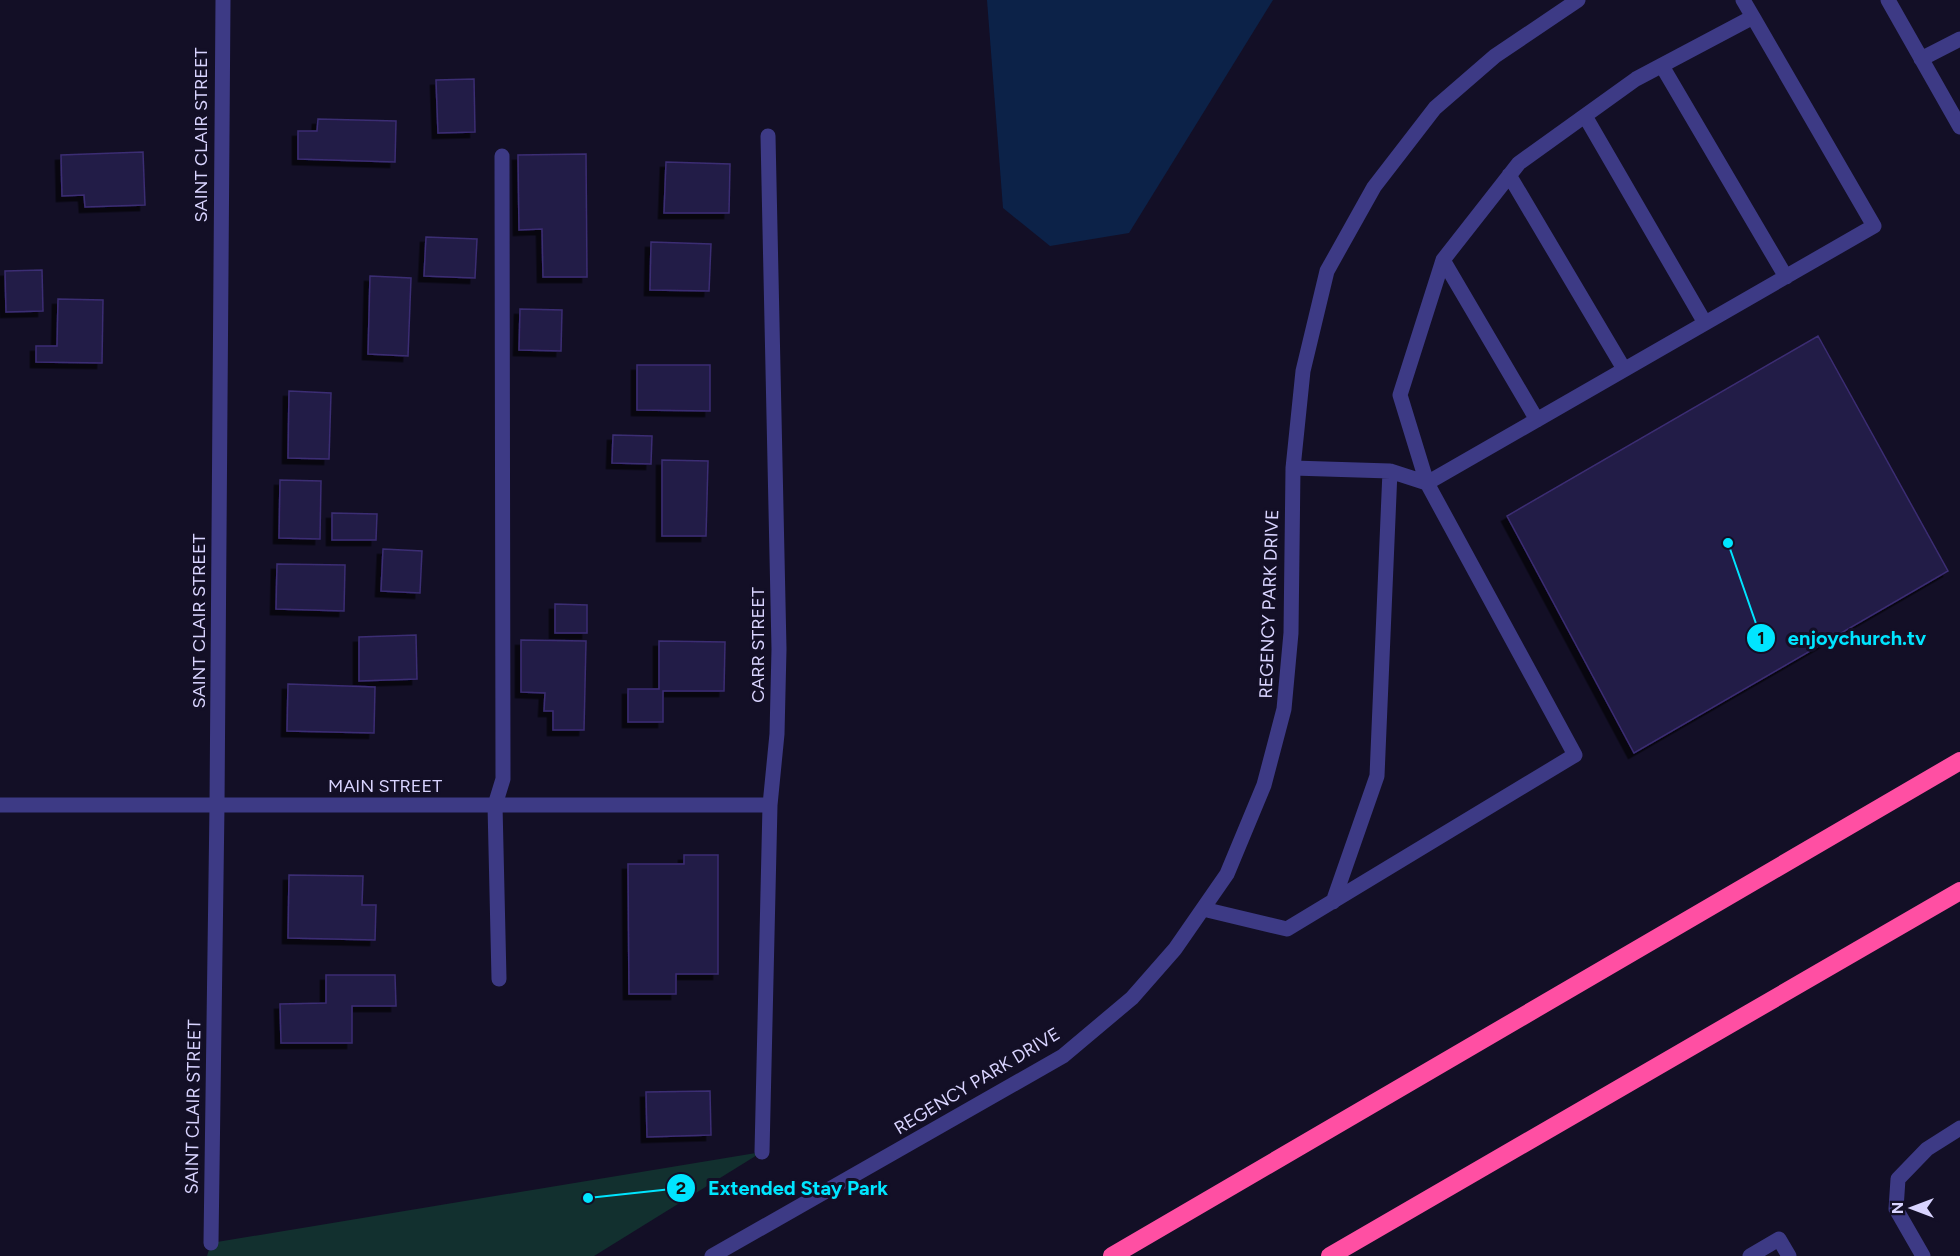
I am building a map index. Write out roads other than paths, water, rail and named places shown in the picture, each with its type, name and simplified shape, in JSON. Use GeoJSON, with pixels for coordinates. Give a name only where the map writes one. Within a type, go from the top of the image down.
{"type":"FeatureCollection","features":[{"type":"Feature","properties":{"kind":"highway"},"geometry":{"type":"LineString","coordinates":[[1112,1256],[1960,762]]}},
{"type":"Feature","properties":{"kind":"highway"},"geometry":{"type":"LineString","coordinates":[[1330,1256],[1960,891]]}},
{"type":"Feature","properties":{"kind":"street","name":"SAINT CLAIR STREET"},"geometry":{"type":"LineString","coordinates":[[211,1243],[223,0]]}},
{"type":"Feature","properties":{"kind":"street","name":"REGENCY PARK DRIVE"},"geometry":{"type":"LineString","coordinates":[[712,1256],[1063,1056],[1132,998],[1175,948],[1203,909],[1227,874],[1260,795],[1284,709],[1291,633],[1293,468],[1303,371],[1327,271],[1374,187],[1435,108],[1495,56],[1578,0]]}},
{"type":"Feature","properties":{"kind":"street"},"geometry":{"type":"LineString","coordinates":[[1293,468],[1390,471],[1427,483],[1874,226],[1743,0]]}},
{"type":"Feature","properties":{"kind":"street"},"geometry":{"type":"LineString","coordinates":[[1888,0],[1960,127]]}},
{"type":"Feature","properties":{"kind":"street"},"geometry":{"type":"LineString","coordinates":[[1203,909],[1287,929],[1575,755],[1427,483],[1400,395],[1443,260],[1519,163],[1636,79],[1752,17]]}},
{"type":"Feature","properties":{"kind":"street"},"geometry":{"type":"LineString","coordinates":[[1921,59],[1960,39]]}},
{"type":"Feature","properties":{"kind":"street"},"geometry":{"type":"LineString","coordinates":[[1662,66],[1786,277]]}},
{"type":"Feature","properties":{"kind":"street"},"geometry":{"type":"LineString","coordinates":[[1584,116],[1705,323]]}},
{"type":"Feature","properties":{"kind":"street","name":"CARR STREET"},"geometry":{"type":"LineString","coordinates":[[762,1152],[770,805],[777,734],[778,649],[768,136]]}},
{"type":"Feature","properties":{"kind":"street"},"geometry":{"type":"LineString","coordinates":[[499,979],[495,805],[503,779],[502,156]]}},
{"type":"Feature","properties":{"kind":"street"},"geometry":{"type":"LineString","coordinates":[[1509,175],[1624,369]]}},
{"type":"Feature","properties":{"kind":"street"},"geometry":{"type":"LineString","coordinates":[[1443,260],[1537,420]]}},
{"type":"Feature","properties":{"kind":"street"},"geometry":{"type":"LineString","coordinates":[[1332,902],[1377,776],[1390,471]]}},
{"type":"Feature","properties":{"kind":"street","name":"MAIN STREET"},"geometry":{"type":"LineString","coordinates":[[0,805],[770,805]]}},
{"type":"Feature","properties":{"kind":"street"},"geometry":{"type":"LineString","coordinates":[[1923,1256],[1896,1209],[1898,1179],[1927,1149],[1960,1128]]}},
{"type":"Feature","properties":{"kind":"street"},"geometry":{"type":"LineString","coordinates":[[1750,1256],[1779,1239],[1789,1256]]}},
{"type":"Feature","properties":{"kind":"water"},"geometry":{"type":"Polygon","coordinates":[[[987,0],[1273,0],[1129,233],[1050,246],[1003,208],[987,0]]]}},
{"type":"Feature","properties":{"kind":"place","name":"enjoychurch.tv"},"geometry":{"type":"Point","coordinates":[1728,543]}},
{"type":"Feature","properties":{"kind":"place","name":"Extended Stay Park"},"geometry":{"type":"Point","coordinates":[588,1198]}}]}
